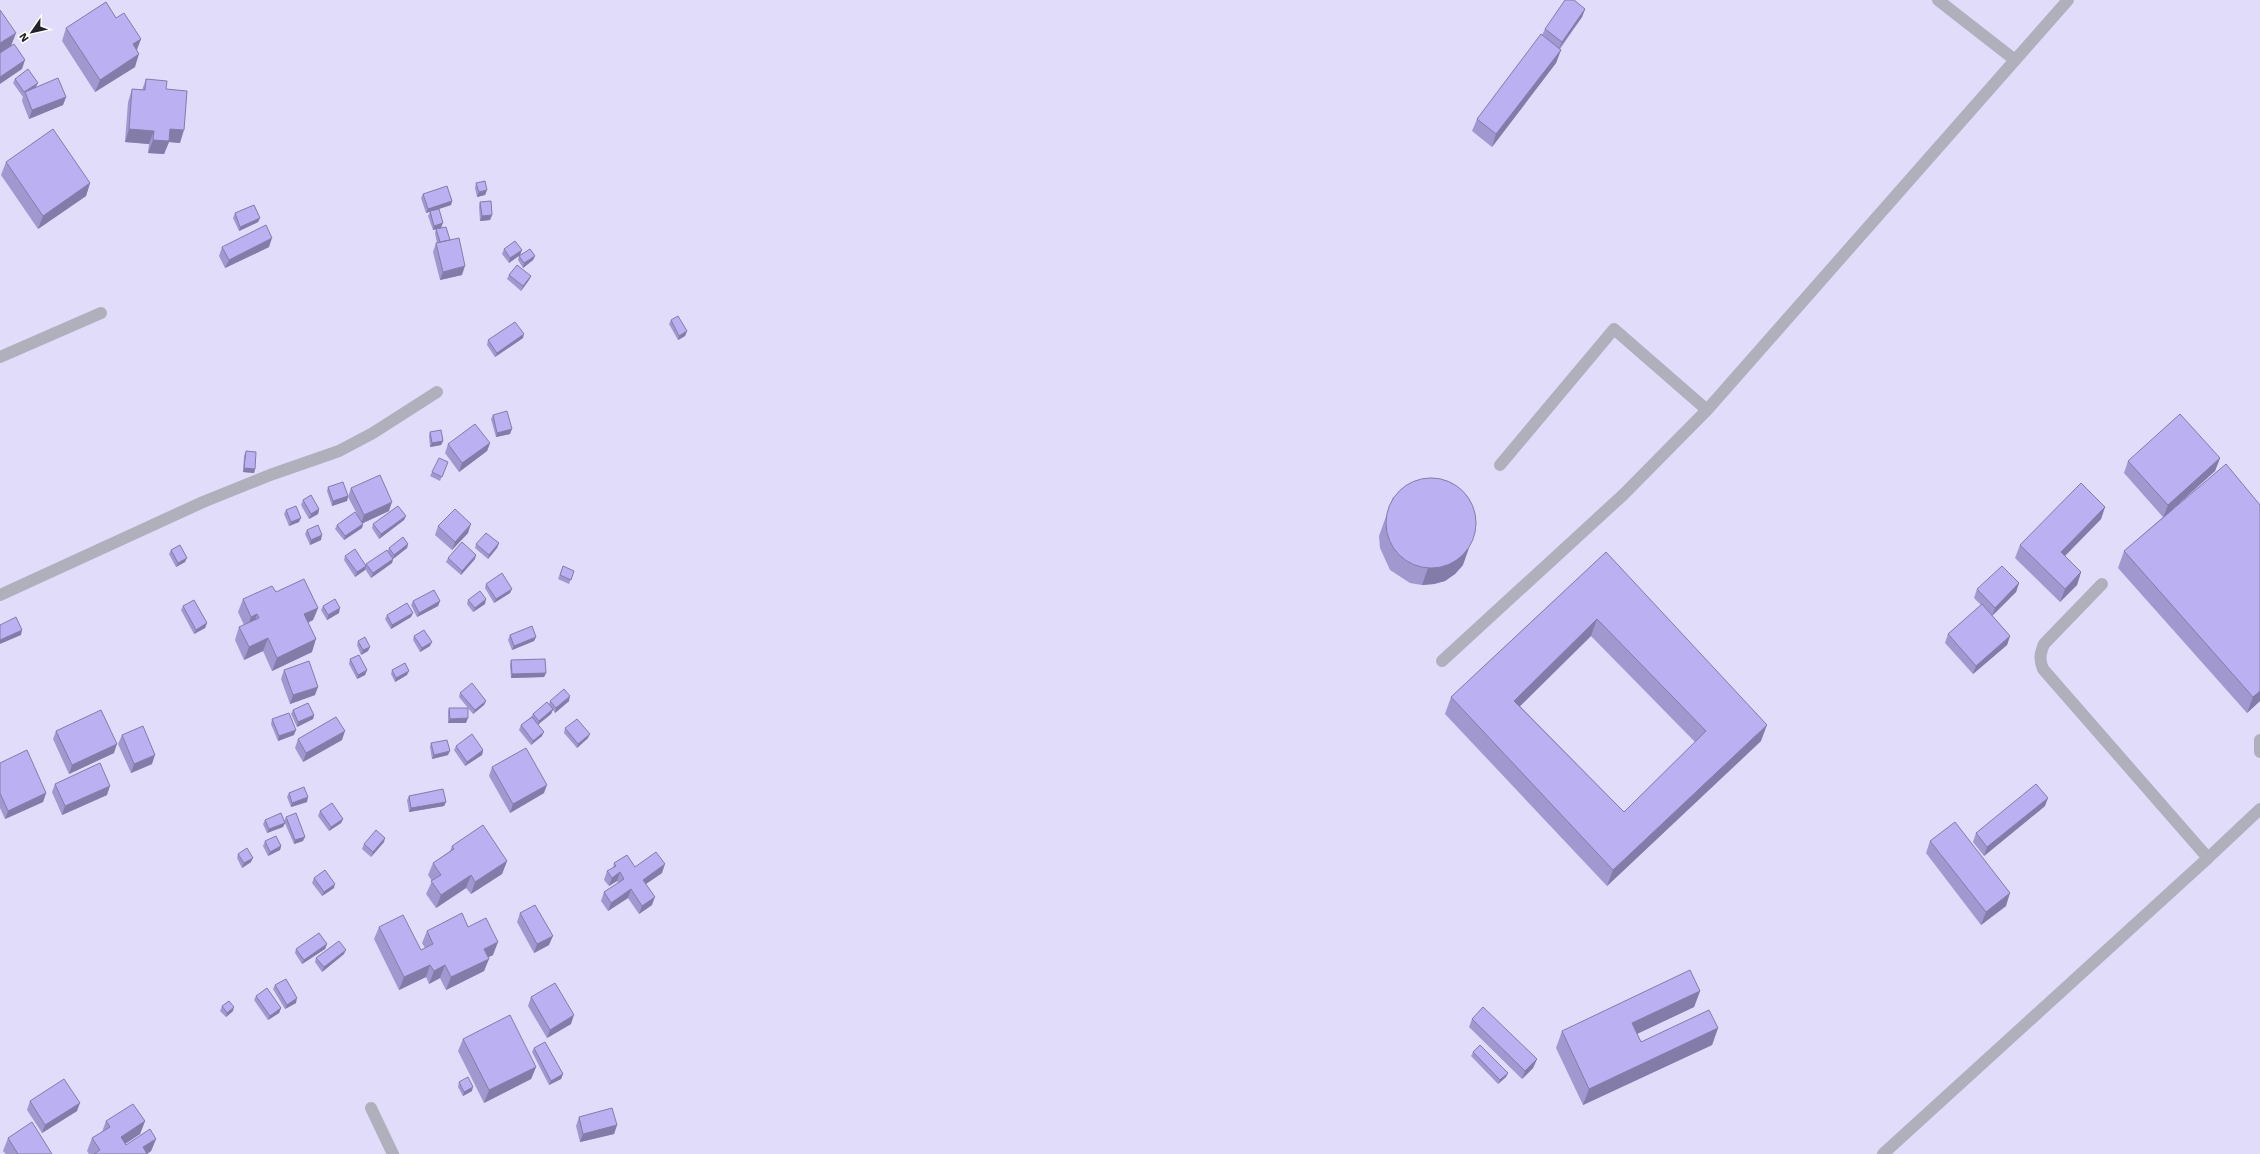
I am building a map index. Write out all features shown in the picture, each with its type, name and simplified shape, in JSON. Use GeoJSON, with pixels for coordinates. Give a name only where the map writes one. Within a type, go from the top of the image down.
{"type":"FeatureCollection","features":[{"type":"Feature","properties":{"kind":"street"},"geometry":{"type":"LineString","coordinates":[[1938,0],[2015,60]]}},
{"type":"Feature","properties":{"kind":"street"},"geometry":{"type":"LineString","coordinates":[[1442,661],[1623,495],[1707,410],[2068,0]]}},
{"type":"Feature","properties":{"kind":"street"},"geometry":{"type":"LineString","coordinates":[[0,357],[101,312]]}},
{"type":"Feature","properties":{"kind":"street"},"geometry":{"type":"LineString","coordinates":[[1500,465],[1614,329],[1707,410]]}},
{"type":"Feature","properties":{"kind":"street"},"geometry":{"type":"LineString","coordinates":[[0,595],[203,502],[270,475],[338,451],[373,433],[437,392]]}},
{"type":"Feature","properties":{"kind":"street"},"geometry":{"type":"LineString","coordinates":[[2102,584],[2044,644],[2040,653],[2040,661],[2043,669],[2208,858]]}},
{"type":"Feature","properties":{"kind":"street"},"geometry":{"type":"LineString","coordinates":[[2260,740],[2260,752]]}},
{"type":"Feature","properties":{"kind":"street"},"geometry":{"type":"LineString","coordinates":[[1883,1154],[2260,809]]}},
{"type":"Feature","properties":{"kind":"street"},"geometry":{"type":"LineString","coordinates":[[371,1108],[393,1154]]}},
{"type":"Feature","properties":{"kind":"shaded area"},"geometry":{"type":"Polygon","coordinates":[[[0,0],[2260,0],[2260,1154],[0,1154],[0,0]]]}},
{"type":"Feature","properties":{"kind":"building"},"geometry":{"type":"Polygon","coordinates":[[[1565,0],[1574,0],[1585,9],[1562,42],[1545,29],[1565,0]]]}},
{"type":"Feature","properties":{"kind":"building"},"geometry":{"type":"Polygon","coordinates":[[[106,2],[116,18],[124,13],[141,39],[133,44],[139,54],[100,80],[66,28],[106,2]]]}},
{"type":"Feature","properties":{"kind":"building"},"geometry":{"type":"Polygon","coordinates":[[[0,10],[16,33],[0,43],[0,10]]]}},
{"type":"Feature","properties":{"kind":"building"},"geometry":{"type":"Polygon","coordinates":[[[1541,34],[1561,50],[1496,134],[1477,119],[1541,34]]]}},
{"type":"Feature","properties":{"kind":"building"},"geometry":{"type":"Polygon","coordinates":[[[14,44],[25,60],[0,77],[0,53],[14,44]]]}},
{"type":"Feature","properties":{"kind":"building"},"geometry":{"type":"Polygon","coordinates":[[[28,69],[38,83],[24,92],[15,79],[28,69]]]}},
{"type":"Feature","properties":{"kind":"building"},"geometry":{"type":"Polygon","coordinates":[[[58,78],[66,97],[32,110],[25,92],[58,78]]]}},
{"type":"Feature","properties":{"kind":"building"},"geometry":{"type":"Polygon","coordinates":[[[146,79],[167,81],[166,89],[187,91],[184,130],[170,129],[169,141],[153,140],[154,131],[129,129],[132,89],[145,90],[146,79]]]}},
{"type":"Feature","properties":{"kind":"building"},"geometry":{"type":"Polygon","coordinates":[[[53,129],[90,183],[43,216],[6,162],[53,129]]]}},
{"type":"Feature","properties":{"kind":"building"},"geometry":{"type":"Polygon","coordinates":[[[485,181],[487,190],[479,192],[476,183],[485,181]]]}},
{"type":"Feature","properties":{"kind":"building"},"geometry":{"type":"Polygon","coordinates":[[[447,186],[452,201],[428,209],[423,194],[447,186]]]}},
{"type":"Feature","properties":{"kind":"building"},"geometry":{"type":"Polygon","coordinates":[[[491,201],[492,215],[482,216],[480,202],[491,201]]]}},
{"type":"Feature","properties":{"kind":"building"},"geometry":{"type":"Polygon","coordinates":[[[254,205],[260,218],[240,227],[235,213],[254,205]]]}},
{"type":"Feature","properties":{"kind":"building"},"geometry":{"type":"Polygon","coordinates":[[[439,209],[443,223],[434,226],[430,211],[439,209]]]}},
{"type":"Feature","properties":{"kind":"building"},"geometry":{"type":"Polygon","coordinates":[[[266,225],[272,238],[229,260],[222,247],[266,225]]]}},
{"type":"Feature","properties":{"kind":"building"},"geometry":{"type":"Polygon","coordinates":[[[446,227],[450,240],[440,242],[436,229],[446,227]]]}},
{"type":"Feature","properties":{"kind":"building"},"geometry":{"type":"Polygon","coordinates":[[[459,238],[465,266],[443,272],[436,243],[459,238]]]}},
{"type":"Feature","properties":{"kind":"building"},"geometry":{"type":"Polygon","coordinates":[[[515,241],[522,250],[510,258],[504,249],[515,241]]]}},
{"type":"Feature","properties":{"kind":"building"},"geometry":{"type":"Polygon","coordinates":[[[530,249],[535,256],[524,263],[519,256],[530,249]]]}},
{"type":"Feature","properties":{"kind":"building"},"geometry":{"type":"Polygon","coordinates":[[[517,265],[531,276],[523,286],[509,275],[517,265]]]}},
{"type":"Feature","properties":{"kind":"building"},"geometry":{"type":"Polygon","coordinates":[[[678,316],[687,331],[679,336],[671,320],[678,316]]]}},
{"type":"Feature","properties":{"kind":"building"},"geometry":{"type":"Polygon","coordinates":[[[515,322],[524,334],[497,353],[488,340],[515,322]]]}},
{"type":"Feature","properties":{"kind":"building"},"geometry":{"type":"Polygon","coordinates":[[[507,411],[512,429],[497,433],[493,415],[507,411]]]}},
{"type":"Feature","properties":{"kind":"building"},"geometry":{"type":"Polygon","coordinates":[[[2180,414],[2220,458],[2168,505],[2128,461],[2180,414]]]}},
{"type":"Feature","properties":{"kind":"building"},"geometry":{"type":"Polygon","coordinates":[[[475,424],[490,443],[462,463],[448,444],[475,424]]]}},
{"type":"Feature","properties":{"kind":"building"},"geometry":{"type":"Polygon","coordinates":[[[441,430],[443,441],[432,443],[430,432],[441,430]]]}},
{"type":"Feature","properties":{"kind":"building"},"geometry":{"type":"Polygon","coordinates":[[[246,451],[256,452],[255,469],[244,468],[246,451]]]}},
{"type":"Feature","properties":{"kind":"building"},"geometry":{"type":"Polygon","coordinates":[[[439,458],[448,462],[442,477],[432,472],[439,458]]]}},
{"type":"Feature","properties":{"kind":"building"},"geometry":{"type":"Polygon","coordinates":[[[2226,464],[2260,505],[2260,691],[2253,697],[2124,551],[2226,464]]]}},
{"type":"Feature","properties":{"kind":"building"},"geometry":{"type":"Polygon","coordinates":[[[380,475],[392,502],[364,515],[351,488],[380,475]]]}},
{"type":"Feature","properties":{"kind":"building"},"geometry":{"type":"Polygon","coordinates":[[[1431,478],[1448,481],[1463,491],[1473,506],[1476,523],[1473,540],[1463,555],[1448,565],[1431,568],[1414,565],[1399,555],[1389,540],[1386,523],[1389,506],[1399,491],[1414,481],[1431,478]]]}},
{"type":"Feature","properties":{"kind":"building"},"geometry":{"type":"Polygon","coordinates":[[[343,482],[348,496],[333,501],[328,487],[343,482]]]}},
{"type":"Feature","properties":{"kind":"building"},"geometry":{"type":"Polygon","coordinates":[[[2081,483],[2105,507],[2061,552],[2081,572],[2065,589],[2020,545],[2081,483]]]}},
{"type":"Feature","properties":{"kind":"building"},"geometry":{"type":"Polygon","coordinates":[[[311,495],[319,509],[311,514],[303,500],[311,495]]]}},
{"type":"Feature","properties":{"kind":"building"},"geometry":{"type":"Polygon","coordinates":[[[296,506],[301,518],[291,522],[286,510],[296,506]]]}},
{"type":"Feature","properties":{"kind":"building"},"geometry":{"type":"Polygon","coordinates":[[[398,506],[406,516],[381,534],[373,524],[398,506]]]}},
{"type":"Feature","properties":{"kind":"building"},"geometry":{"type":"Polygon","coordinates":[[[455,509],[471,524],[455,542],[438,526],[455,509]]]}},
{"type":"Feature","properties":{"kind":"building"},"geometry":{"type":"Polygon","coordinates":[[[355,512],[363,524],[345,536],[337,525],[355,512]]]}},
{"type":"Feature","properties":{"kind":"building"},"geometry":{"type":"Polygon","coordinates":[[[318,525],[322,535],[311,540],[307,530],[318,525]]]}},
{"type":"Feature","properties":{"kind":"building"},"geometry":{"type":"Polygon","coordinates":[[[486,533],[499,543],[489,555],[476,544],[486,533]]]}},
{"type":"Feature","properties":{"kind":"building"},"geometry":{"type":"Polygon","coordinates":[[[403,537],[408,544],[394,555],[389,548],[403,537]]]}},
{"type":"Feature","properties":{"kind":"building"},"geometry":{"type":"Polygon","coordinates":[[[462,542],[476,555],[462,571],[448,558],[462,542]]]}},
{"type":"Feature","properties":{"kind":"building"},"geometry":{"type":"Polygon","coordinates":[[[180,545],[187,558],[178,563],[171,550],[180,545]]]}},
{"type":"Feature","properties":{"kind":"building"},"geometry":{"type":"Polygon","coordinates":[[[355,549],[366,566],[357,572],[345,556],[355,549]]]}},
{"type":"Feature","properties":{"kind":"building"},"geometry":{"type":"Polygon","coordinates":[[[387,550],[393,559],[373,573],[366,564],[387,550]]]}},
{"type":"Feature","properties":{"kind":"building"},"geometry":{"type":"Polygon","coordinates":[[[1606,552],[1767,725],[1613,870],[1451,697],[1606,552]],[[1597,619],[1514,701],[1624,812],[1706,731],[1597,619]]]}},
{"type":"Feature","properties":{"kind":"building"},"geometry":{"type":"Polygon","coordinates":[[[563,566],[574,571],[571,580],[560,575],[563,566]]]}},
{"type":"Feature","properties":{"kind":"building"},"geometry":{"type":"Polygon","coordinates":[[[2002,566],[2019,583],[1995,608],[1977,589],[2002,566]]]}},
{"type":"Feature","properties":{"kind":"building"},"geometry":{"type":"Polygon","coordinates":[[[502,573],[512,589],[496,599],[486,584],[502,573]]]}},
{"type":"Feature","properties":{"kind":"building"},"geometry":{"type":"Polygon","coordinates":[[[304,579],[318,608],[304,614],[316,639],[277,658],[268,638],[249,647],[239,627],[259,618],[257,614],[251,617],[243,599],[272,586],[276,592],[304,579]]]}},
{"type":"Feature","properties":{"kind":"building"},"geometry":{"type":"Polygon","coordinates":[[[434,590],[440,601],[419,613],[413,601],[434,590]]]}},
{"type":"Feature","properties":{"kind":"building"},"geometry":{"type":"Polygon","coordinates":[[[480,591],[486,599],[475,608],[468,600],[480,591]]]}},
{"type":"Feature","properties":{"kind":"building"},"geometry":{"type":"Polygon","coordinates":[[[335,599],[340,608],[328,615],[323,606],[335,599]]]}},
{"type":"Feature","properties":{"kind":"building"},"geometry":{"type":"Polygon","coordinates":[[[194,600],[207,623],[196,630],[183,606],[194,600]]]}},
{"type":"Feature","properties":{"kind":"building"},"geometry":{"type":"Polygon","coordinates":[[[407,603],[413,613],[392,625],[387,615],[407,603]]]}},
{"type":"Feature","properties":{"kind":"building"},"geometry":{"type":"Polygon","coordinates":[[[1982,604],[2010,636],[1976,666],[1948,634],[1982,604]]]}},
{"type":"Feature","properties":{"kind":"building"},"geometry":{"type":"Polygon","coordinates":[[[16,617],[22,630],[0,640],[0,625],[16,617]]]}},
{"type":"Feature","properties":{"kind":"building"},"geometry":{"type":"Polygon","coordinates":[[[532,626],[536,637],[514,646],[510,635],[532,626]]]}},
{"type":"Feature","properties":{"kind":"building"},"geometry":{"type":"Polygon","coordinates":[[[424,630],[432,642],[422,648],[414,636],[424,630]]]}},
{"type":"Feature","properties":{"kind":"building"},"geometry":{"type":"Polygon","coordinates":[[[365,637],[370,647],[363,650],[358,641],[365,637]]]}},
{"type":"Feature","properties":{"kind":"building"},"geometry":{"type":"Polygon","coordinates":[[[359,655],[367,670],[358,675],[350,659],[359,655]]]}},
{"type":"Feature","properties":{"kind":"building"},"geometry":{"type":"Polygon","coordinates":[[[545,659],[546,673],[512,674],[511,660],[545,659]]]}},
{"type":"Feature","properties":{"kind":"building"},"geometry":{"type":"Polygon","coordinates":[[[309,661],[318,687],[293,695],[284,670],[309,661]]]}},
{"type":"Feature","properties":{"kind":"building"},"geometry":{"type":"Polygon","coordinates":[[[405,663],[409,671],[396,678],[392,670],[405,663]]]}},
{"type":"Feature","properties":{"kind":"building"},"geometry":{"type":"Polygon","coordinates":[[[472,683],[486,701],[475,710],[460,693],[472,683]]]}},
{"type":"Feature","properties":{"kind":"building"},"geometry":{"type":"Polygon","coordinates":[[[564,689],[570,696],[556,708],[550,701],[564,689]]]}},
{"type":"Feature","properties":{"kind":"building"},"geometry":{"type":"Polygon","coordinates":[[[547,702],[553,709],[539,721],[533,714],[547,702]]]}},
{"type":"Feature","properties":{"kind":"building"},"geometry":{"type":"Polygon","coordinates":[[[308,703],[314,715],[298,722],[293,710],[308,703]]]}},
{"type":"Feature","properties":{"kind":"building"},"geometry":{"type":"Polygon","coordinates":[[[449,708],[468,708],[468,718],[450,719],[449,708]]]}},
{"type":"Feature","properties":{"kind":"building"},"geometry":{"type":"Polygon","coordinates":[[[101,710],[117,744],[72,765],[56,731],[101,710]]]}},
{"type":"Feature","properties":{"kind":"building"},"geometry":{"type":"Polygon","coordinates":[[[289,713],[296,730],[279,736],[272,719],[289,713]]]}},
{"type":"Feature","properties":{"kind":"building"},"geometry":{"type":"Polygon","coordinates":[[[336,717],[345,731],[306,753],[298,739],[336,717]]]}},
{"type":"Feature","properties":{"kind":"building"},"geometry":{"type":"Polygon","coordinates":[[[532,717],[544,732],[533,741],[521,725],[532,717]]]}},
{"type":"Feature","properties":{"kind":"building"},"geometry":{"type":"Polygon","coordinates":[[[577,719],[590,734],[578,744],[565,728],[577,719]]]}},
{"type":"Feature","properties":{"kind":"building"},"geometry":{"type":"Polygon","coordinates":[[[143,726],[155,755],[134,764],[122,735],[143,726]]]}},
{"type":"Feature","properties":{"kind":"building"},"geometry":{"type":"Polygon","coordinates":[[[472,734],[483,750],[467,762],[456,746],[472,734]]]}},
{"type":"Feature","properties":{"kind":"building"},"geometry":{"type":"Polygon","coordinates":[[[447,740],[450,751],[434,755],[431,743],[447,740]]]}},
{"type":"Feature","properties":{"kind":"building"},"geometry":{"type":"Polygon","coordinates":[[[526,748],[547,785],[513,804],[492,767],[526,748]]]}},
{"type":"Feature","properties":{"kind":"building"},"geometry":{"type":"Polygon","coordinates":[[[27,750],[46,793],[8,811],[0,793],[0,763],[27,750]]]}},
{"type":"Feature","properties":{"kind":"building"},"geometry":{"type":"Polygon","coordinates":[[[100,763],[110,786],[65,806],[55,784],[100,763]]]}},
{"type":"Feature","properties":{"kind":"building"},"geometry":{"type":"Polygon","coordinates":[[[2036,784],[2048,798],[1987,847],[1976,833],[2036,784]]]}},
{"type":"Feature","properties":{"kind":"building"},"geometry":{"type":"Polygon","coordinates":[[[304,787],[308,797],[292,803],[289,793],[304,787]]]}},
{"type":"Feature","properties":{"kind":"building"},"geometry":{"type":"Polygon","coordinates":[[[443,789],[446,802],[411,808],[409,796],[443,789]]]}},
{"type":"Feature","properties":{"kind":"building"},"geometry":{"type":"Polygon","coordinates":[[[332,803],[343,819],[331,827],[320,811],[332,803]]]}},
{"type":"Feature","properties":{"kind":"building"},"geometry":{"type":"Polygon","coordinates":[[[281,813],[285,823],[269,829],[265,820],[281,813]]]}},
{"type":"Feature","properties":{"kind":"building"},"geometry":{"type":"Polygon","coordinates":[[[296,813],[305,837],[295,840],[286,817],[296,813]]]}},
{"type":"Feature","properties":{"kind":"building"},"geometry":{"type":"Polygon","coordinates":[[[1955,822],[2010,893],[1986,912],[1930,841],[1955,822]]]}},
{"type":"Feature","properties":{"kind":"building"},"geometry":{"type":"Polygon","coordinates":[[[483,825],[507,861],[475,882],[471,875],[441,895],[431,881],[441,875],[433,863],[454,849],[452,846],[483,825]]]}},
{"type":"Feature","properties":{"kind":"building"},"geometry":{"type":"Polygon","coordinates":[[[376,830],[385,838],[373,852],[364,844],[376,830]]]}},
{"type":"Feature","properties":{"kind":"building"},"geometry":{"type":"Polygon","coordinates":[[[276,836],[281,846],[270,852],[265,841],[276,836]]]}},
{"type":"Feature","properties":{"kind":"building"},"geometry":{"type":"Polygon","coordinates":[[[247,848],[253,858],[244,863],[238,854],[247,848]]]}},
{"type":"Feature","properties":{"kind":"building"},"geometry":{"type":"Polygon","coordinates":[[[656,852],[665,864],[643,880],[655,897],[642,906],[631,889],[611,903],[604,892],[624,879],[620,872],[612,878],[607,871],[616,866],[614,863],[627,855],[635,867],[656,852]]]}},
{"type":"Feature","properties":{"kind":"building"},"geometry":{"type":"Polygon","coordinates":[[[325,870],[335,884],[324,892],[314,878],[325,870]]]}},
{"type":"Feature","properties":{"kind":"building"},"geometry":{"type":"Polygon","coordinates":[[[535,905],[553,936],[537,944],[520,913],[535,905]]]}},
{"type":"Feature","properties":{"kind":"building"},"geometry":{"type":"Polygon","coordinates":[[[462,913],[468,927],[486,918],[498,942],[484,949],[489,959],[451,977],[445,965],[434,971],[430,965],[404,977],[379,927],[403,915],[421,950],[433,944],[427,931],[462,913]]]}},
{"type":"Feature","properties":{"kind":"building"},"geometry":{"type":"Polygon","coordinates":[[[319,933],[327,944],[304,960],[296,949],[319,933]]]}},
{"type":"Feature","properties":{"kind":"building"},"geometry":{"type":"Polygon","coordinates":[[[339,941],[346,950],[324,967],[316,958],[339,941]]]}},
{"type":"Feature","properties":{"kind":"building"},"geometry":{"type":"Polygon","coordinates":[[[1690,970],[1700,991],[1632,1023],[1641,1042],[1709,1010],[1718,1028],[1589,1089],[1562,1031],[1690,970]]]}},
{"type":"Feature","properties":{"kind":"building"},"geometry":{"type":"Polygon","coordinates":[[[286,979],[297,998],[287,1005],[275,985],[286,979]]]}},
{"type":"Feature","properties":{"kind":"building"},"geometry":{"type":"Polygon","coordinates":[[[555,983],[574,1015],[550,1030],[531,997],[555,983]]]}},
{"type":"Feature","properties":{"kind":"building"},"geometry":{"type":"Polygon","coordinates":[[[267,988],[281,1008],[270,1016],[256,996],[267,988]]]}},
{"type":"Feature","properties":{"kind":"building"},"geometry":{"type":"Polygon","coordinates":[[[229,1001],[234,1007],[227,1013],[222,1006],[229,1001]]]}},
{"type":"Feature","properties":{"kind":"building"},"geometry":{"type":"Polygon","coordinates":[[[1483,1007],[1537,1059],[1525,1071],[1472,1019],[1483,1007]]]}},
{"type":"Feature","properties":{"kind":"building"},"geometry":{"type":"Polygon","coordinates":[[[510,1015],[536,1067],[489,1090],[463,1039],[510,1015]]]}},
{"type":"Feature","properties":{"kind":"building"},"geometry":{"type":"Polygon","coordinates":[[[545,1042],[563,1074],[551,1081],[534,1048],[545,1042]]]}},
{"type":"Feature","properties":{"kind":"building"},"geometry":{"type":"Polygon","coordinates":[[[1480,1045],[1508,1073],[1500,1080],[1473,1052],[1480,1045]]]}},
{"type":"Feature","properties":{"kind":"building"},"geometry":{"type":"Polygon","coordinates":[[[468,1077],[473,1087],[464,1092],[459,1082],[468,1077]]]}},
{"type":"Feature","properties":{"kind":"building"},"geometry":{"type":"Polygon","coordinates":[[[64,1079],[80,1103],[45,1125],[30,1101],[64,1079]]]}},
{"type":"Feature","properties":{"kind":"building"},"geometry":{"type":"Polygon","coordinates":[[[133,1104],[145,1121],[121,1137],[126,1145],[150,1129],[156,1139],[143,1147],[147,1154],[94,1154],[100,1150],[92,1138],[110,1127],[106,1121],[133,1104]]]}},
{"type":"Feature","properties":{"kind":"building"},"geometry":{"type":"Polygon","coordinates":[[[612,1108],[617,1125],[583,1134],[579,1117],[612,1108]]]}},
{"type":"Feature","properties":{"kind":"building"},"geometry":{"type":"Polygon","coordinates":[[[32,1122],[52,1154],[18,1154],[8,1138],[32,1122]]]}}]}
